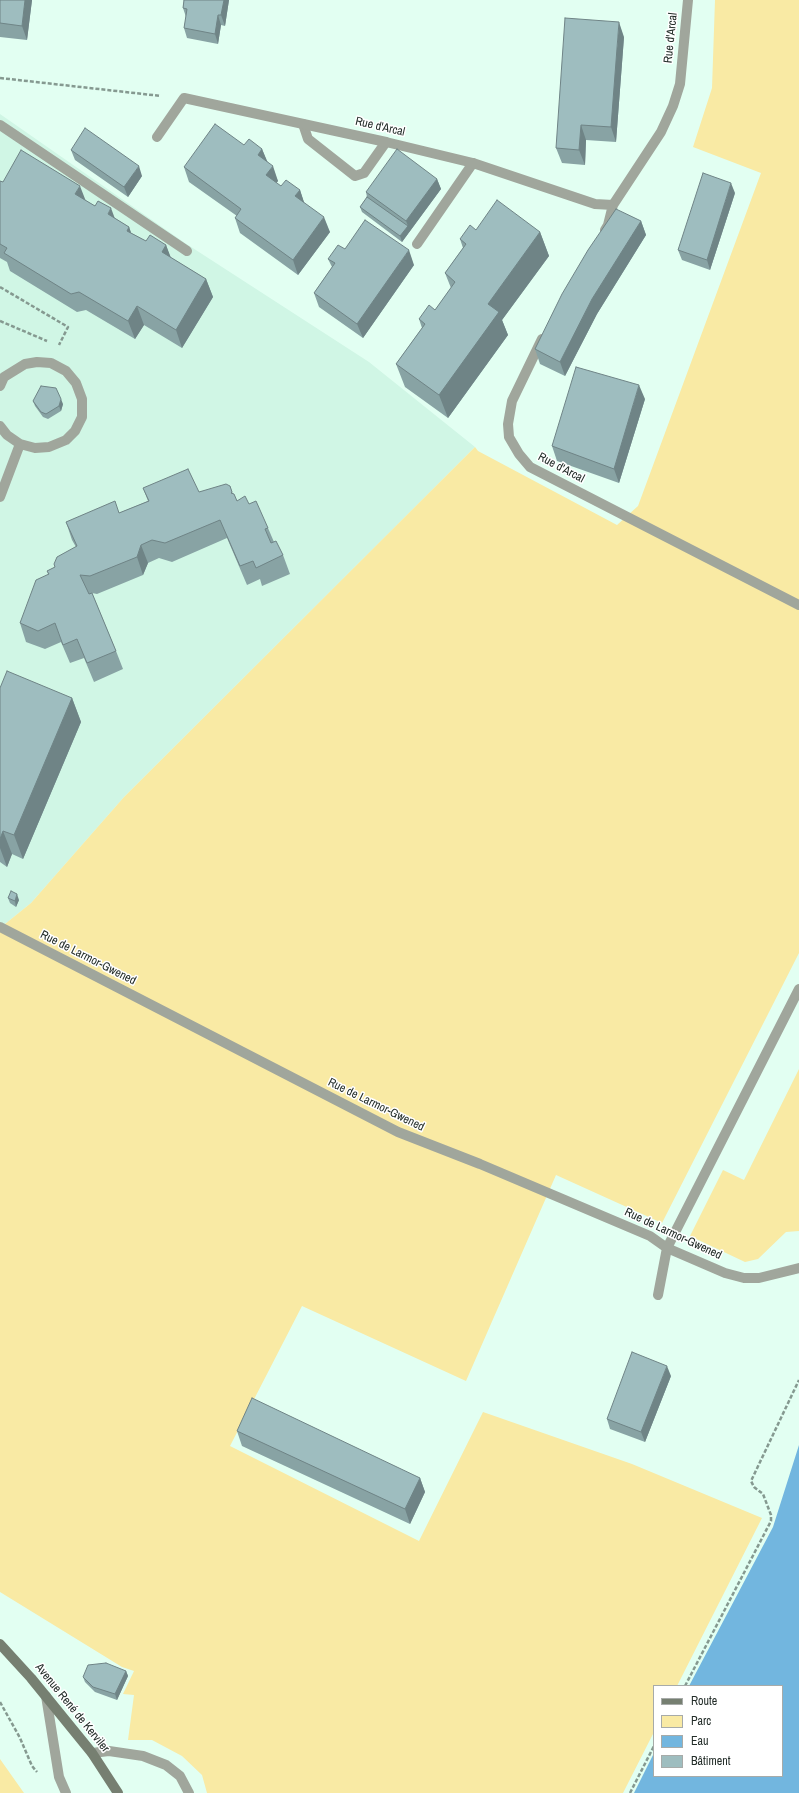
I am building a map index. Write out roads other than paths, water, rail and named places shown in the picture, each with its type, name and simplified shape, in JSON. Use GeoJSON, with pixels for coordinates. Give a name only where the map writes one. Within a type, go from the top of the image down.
{"type":"FeatureCollection","features":[{"type":"Feature","properties":{"kind":"main road","name":"Avenue René de Kerviler"},"geometry":{"type":"LineString","coordinates":[[0,1644],[46,1696],[92,1753],[118,1793]]}},
{"type":"Feature","properties":{"kind":"street","name":"Rue d'Arcal"},"geometry":{"type":"LineString","coordinates":[[600,239],[608,225],[613,205],[661,132],[673,106],[680,84],[688,0]]}},
{"type":"Feature","properties":{"kind":"street","name":"Rue d'Arcal"},"geometry":{"type":"LineString","coordinates":[[157,137],[184,98],[386,142],[473,163],[595,204],[613,205]]}},
{"type":"Feature","properties":{"kind":"street"},"geometry":{"type":"LineString","coordinates":[[303,124],[308,139],[355,176],[364,173],[386,142]]}},
{"type":"Feature","properties":{"kind":"street"},"geometry":{"type":"LineString","coordinates":[[0,125],[187,251]]}},
{"type":"Feature","properties":{"kind":"street"},"geometry":{"type":"LineString","coordinates":[[417,244],[473,163]]}},
{"type":"Feature","properties":{"kind":"street","name":"Rue d'Arcal"},"geometry":{"type":"LineString","coordinates":[[545,333],[512,401],[508,424],[509,437],[519,454],[530,467],[799,605]]}},
{"type":"Feature","properties":{"kind":"street"},"geometry":{"type":"LineString","coordinates":[[0,386],[4,377],[25,364],[37,362],[51,363],[66,370],[76,383],[82,399],[82,417],[75,431],[66,440],[49,447],[34,448],[20,444],[7,435],[0,426]]}},
{"type":"Feature","properties":{"kind":"street"},"geometry":{"type":"LineString","coordinates":[[0,497],[20,444]]}},
{"type":"Feature","properties":{"kind":"street","name":"Rue de Larmor-Gwened"},"geometry":{"type":"LineString","coordinates":[[0,927],[398,1132],[480,1164],[650,1236],[668,1248],[725,1273],[744,1278],[759,1278],[799,1268]]}},
{"type":"Feature","properties":{"kind":"street"},"geometry":{"type":"LineString","coordinates":[[658,1295],[668,1248],[799,989]]}},
{"type":"Feature","properties":{"kind":"street"},"geometry":{"type":"LineString","coordinates":[[46,1696],[59,1777],[65,1791]]}},
{"type":"Feature","properties":{"kind":"street"},"geometry":{"type":"LineString","coordinates":[[92,1753],[109,1751],[136,1755],[160,1762],[180,1776],[189,1793]]}},
{"type":"Feature","properties":{"kind":"water"},"geometry":{"type":"Polygon","coordinates":[[[799,1445],[799,1793],[634,1793],[653,1755],[653,1777],[783,1777],[783,1685],[690,1685],[773,1527],[799,1445]]]}}]}
